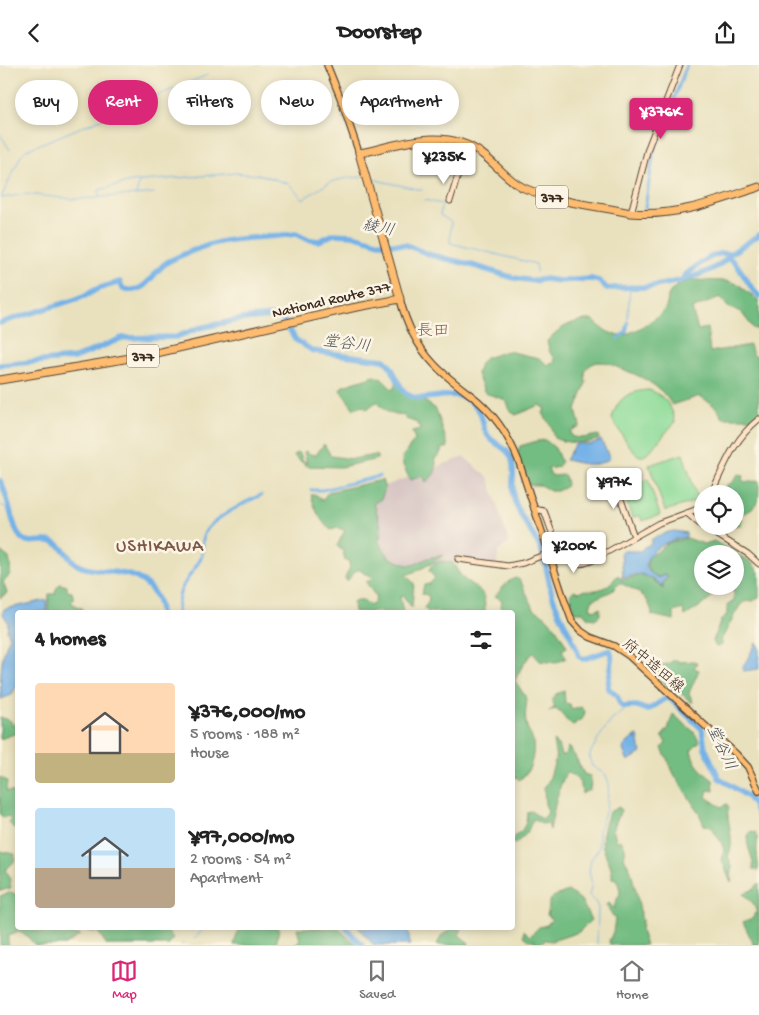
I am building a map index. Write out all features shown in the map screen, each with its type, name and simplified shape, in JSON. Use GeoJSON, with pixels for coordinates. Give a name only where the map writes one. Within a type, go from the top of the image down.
{"type":"FeatureCollection","features":[{"type":"Feature","properties":{"kind":"highway","name":"377"},"geometry":{"type":"LineString","coordinates":[[359,153],[421,139],[449,139],[476,149],[516,184],[527,189],[545,195],[631,213],[645,214],[681,211],[759,187]]}},
{"type":"Feature","properties":{"kind":"highway","name":"National Route 377"},"geometry":{"type":"LineString","coordinates":[[0,379],[156,353],[352,308],[400,299],[359,153]]}},
{"type":"Feature","properties":{"kind":"main road"},"geometry":{"type":"LineString","coordinates":[[327,65],[359,153]]}},
{"type":"Feature","properties":{"kind":"main road","name":"府中造田線"},"geometry":{"type":"LineString","coordinates":[[400,299],[414,334],[429,358],[445,375],[486,409],[501,428],[516,455],[534,509],[545,554],[576,626],[590,637],[614,647],[632,659],[742,759],[752,773],[759,791]]}},
{"type":"Feature","properties":{"kind":"street"},"geometry":{"type":"LineString","coordinates":[[631,213],[648,148],[680,65]]}},
{"type":"Feature","properties":{"kind":"street"},"geometry":{"type":"LineString","coordinates":[[450,201],[458,175]]}},
{"type":"Feature","properties":{"kind":"street"},"geometry":{"type":"LineString","coordinates":[[715,485],[736,443],[746,430],[759,419]]}},
{"type":"Feature","properties":{"kind":"street"},"geometry":{"type":"LineString","coordinates":[[613,476],[634,537]]}},
{"type":"Feature","properties":{"kind":"street"},"geometry":{"type":"LineString","coordinates":[[534,509],[540,509],[544,512],[555,542],[566,558],[575,564],[587,563],[659,523],[694,509]]}},
{"type":"Feature","properties":{"kind":"street"},"geometry":{"type":"LineString","coordinates":[[687,513],[694,519]]}},
{"type":"Feature","properties":{"kind":"street"},"geometry":{"type":"LineString","coordinates":[[717,535],[748,554],[759,564]]}},
{"type":"Feature","properties":{"kind":"street"},"geometry":{"type":"LineString","coordinates":[[458,559],[508,566],[523,563],[545,554]]}},
{"type":"Feature","properties":{"kind":"shaded area"},"geometry":{"type":"Polygon","coordinates":[[[464,457],[489,478],[509,543],[498,551],[497,563],[487,567],[467,562],[447,562],[413,568],[389,559],[377,542],[370,501],[382,487],[464,457]]]}},
{"type":"Feature","properties":{"kind":"green space"},"geometry":{"type":"Polygon","coordinates":[[[690,280],[727,281],[738,284],[759,301],[759,329],[754,329],[741,312],[728,307],[720,297],[692,309],[698,330],[707,328],[710,352],[750,345],[753,355],[759,356],[759,412],[752,418],[723,418],[716,407],[700,396],[672,405],[656,386],[634,374],[603,362],[594,363],[586,369],[586,383],[576,410],[580,426],[570,432],[572,437],[583,438],[598,435],[599,439],[594,441],[570,442],[554,438],[551,427],[543,413],[545,409],[539,405],[516,415],[510,411],[508,404],[503,399],[485,393],[477,374],[480,364],[485,358],[507,351],[539,358],[548,365],[554,363],[555,358],[550,353],[547,341],[562,328],[580,321],[593,320],[612,334],[620,335],[631,332],[658,316],[666,307],[668,296],[672,290],[690,280]]]}},
{"type":"Feature","properties":{"kind":"green space"},"geometry":{"type":"Polygon","coordinates":[[[375,376],[382,379],[393,390],[397,380],[401,389],[408,396],[423,400],[436,409],[448,446],[447,448],[442,448],[440,454],[435,458],[435,472],[426,482],[423,476],[410,480],[403,465],[402,457],[415,440],[412,432],[420,430],[418,423],[406,419],[405,416],[388,413],[376,402],[367,409],[362,406],[354,409],[340,390],[343,386],[375,376]]]}},
{"type":"Feature","properties":{"kind":"green space"},"geometry":{"type":"Polygon","coordinates":[[[649,390],[667,402],[675,422],[648,453],[641,456],[633,450],[612,419],[617,406],[625,397],[635,392],[649,390]]]}},
{"type":"Feature","properties":{"kind":"green space"},"geometry":{"type":"Polygon","coordinates":[[[545,440],[555,448],[561,462],[558,467],[548,469],[550,474],[565,476],[567,484],[557,491],[551,491],[540,485],[528,485],[517,454],[520,446],[545,440]]]}},
{"type":"Feature","properties":{"kind":"green space"},"geometry":{"type":"Polygon","coordinates":[[[324,444],[331,456],[353,459],[375,455],[377,459],[341,467],[307,466],[294,456],[297,452],[301,455],[302,460],[307,463],[304,452],[307,451],[310,454],[316,455],[324,444]]]}},
{"type":"Feature","properties":{"kind":"green space"},"geometry":{"type":"Polygon","coordinates":[[[683,454],[694,489],[694,501],[665,511],[649,465],[683,454]]]}},
{"type":"Feature","properties":{"kind":"green space"},"geometry":{"type":"Polygon","coordinates":[[[738,474],[743,476],[742,479],[745,482],[759,481],[757,503],[744,513],[744,485],[728,485],[733,482],[738,474]]]}},
{"type":"Feature","properties":{"kind":"green space"},"geometry":{"type":"Polygon","coordinates":[[[648,479],[660,515],[642,521],[640,515],[632,518],[623,488],[648,479]]]}},
{"type":"Feature","properties":{"kind":"green space"},"geometry":{"type":"Polygon","coordinates":[[[382,480],[385,489],[381,499],[374,503],[381,527],[380,539],[378,541],[390,558],[407,565],[413,565],[428,558],[443,555],[436,561],[405,575],[414,583],[412,608],[403,596],[400,597],[403,610],[354,610],[353,604],[355,601],[365,601],[370,606],[374,603],[376,597],[366,582],[373,579],[370,575],[360,570],[356,570],[347,581],[345,578],[350,567],[348,560],[345,561],[343,551],[337,546],[345,530],[337,528],[331,530],[323,522],[311,495],[317,495],[322,501],[328,492],[382,480]]]}},
{"type":"Feature","properties":{"kind":"green space"},"geometry":{"type":"Polygon","coordinates":[[[687,538],[704,544],[714,541],[721,545],[694,545],[694,595],[713,595],[708,601],[685,616],[683,609],[674,612],[674,620],[652,615],[651,608],[641,594],[620,583],[612,591],[592,600],[590,608],[595,610],[600,608],[600,615],[595,619],[588,618],[583,612],[574,612],[570,595],[574,590],[579,592],[603,588],[618,575],[621,580],[642,575],[655,581],[663,589],[664,582],[668,578],[666,574],[659,577],[652,574],[647,567],[649,556],[667,543],[687,538]]]}},
{"type":"Feature","properties":{"kind":"green space"},"geometry":{"type":"Polygon","coordinates":[[[0,551],[9,558],[10,568],[8,577],[3,582],[7,593],[0,598],[0,551]]]}},
{"type":"Feature","properties":{"kind":"green space"},"geometry":{"type":"Polygon","coordinates":[[[744,558],[751,562],[759,572],[759,597],[753,601],[743,602],[720,641],[722,645],[716,647],[713,641],[721,620],[727,614],[727,605],[734,601],[734,595],[744,595],[744,558]]]}},
{"type":"Feature","properties":{"kind":"green space"},"geometry":{"type":"Polygon","coordinates":[[[440,561],[453,563],[463,578],[481,591],[484,598],[485,610],[426,610],[424,608],[429,601],[428,595],[422,594],[424,585],[429,584],[435,578],[429,571],[431,566],[440,561]]]}},
{"type":"Feature","properties":{"kind":"green space"},"geometry":{"type":"Polygon","coordinates":[[[515,578],[520,580],[534,609],[554,625],[567,647],[562,650],[566,658],[556,663],[540,661],[533,653],[528,658],[515,681],[515,610],[503,610],[501,607],[502,600],[495,596],[508,582],[515,578]]]}},
{"type":"Feature","properties":{"kind":"green space"},"geometry":{"type":"Polygon","coordinates":[[[60,584],[67,586],[67,591],[72,592],[74,599],[71,602],[82,608],[82,610],[48,610],[49,594],[55,594],[60,584]]]}},
{"type":"Feature","properties":{"kind":"green space"},"geometry":{"type":"Polygon","coordinates":[[[674,659],[680,662],[694,661],[697,663],[694,668],[699,670],[689,693],[693,702],[676,689],[672,691],[654,671],[660,665],[669,664],[674,659]]]}},
{"type":"Feature","properties":{"kind":"green space"},"geometry":{"type":"Polygon","coordinates":[[[515,681],[527,699],[526,720],[533,746],[533,757],[527,773],[519,780],[516,777],[515,681]]]}},
{"type":"Feature","properties":{"kind":"green space"},"geometry":{"type":"Polygon","coordinates":[[[564,691],[565,703],[570,704],[572,710],[581,707],[585,711],[580,722],[578,721],[573,726],[555,709],[548,712],[555,707],[552,700],[556,694],[564,691]]]}},
{"type":"Feature","properties":{"kind":"green space"},"geometry":{"type":"Polygon","coordinates":[[[673,714],[693,731],[700,741],[691,750],[699,767],[713,780],[714,791],[708,790],[706,797],[721,807],[727,804],[731,841],[728,856],[732,867],[731,883],[722,860],[724,850],[721,842],[711,827],[704,825],[699,813],[674,774],[662,748],[666,743],[662,736],[668,729],[673,714]]]}},
{"type":"Feature","properties":{"kind":"green space"},"geometry":{"type":"Polygon","coordinates":[[[0,717],[11,721],[12,725],[15,723],[15,734],[0,739],[0,717]]]}},
{"type":"Feature","properties":{"kind":"green space"},"geometry":{"type":"Polygon","coordinates":[[[553,741],[558,745],[561,755],[565,755],[568,747],[575,756],[584,774],[590,776],[590,789],[582,794],[578,781],[567,772],[558,792],[550,830],[548,823],[542,824],[533,819],[527,833],[515,844],[515,836],[521,832],[526,823],[527,812],[531,811],[542,819],[548,812],[545,804],[544,788],[549,780],[556,758],[553,741]]]}},
{"type":"Feature","properties":{"kind":"green space"},"geometry":{"type":"Polygon","coordinates":[[[0,777],[7,781],[6,791],[15,792],[15,830],[9,822],[11,819],[8,816],[3,818],[0,814],[0,777]]]}},
{"type":"Feature","properties":{"kind":"green space"},"geometry":{"type":"Polygon","coordinates":[[[619,807],[621,810],[613,829],[617,842],[620,840],[624,846],[624,858],[630,868],[637,895],[642,921],[641,931],[646,945],[610,945],[609,941],[615,919],[606,905],[609,903],[614,909],[620,890],[616,879],[612,878],[602,838],[609,812],[619,807]]]}},
{"type":"Feature","properties":{"kind":"green space"},"geometry":{"type":"Polygon","coordinates":[[[751,831],[756,832],[757,836],[758,870],[753,869],[747,840],[751,831]]]}},
{"type":"Feature","properties":{"kind":"green space"},"geometry":{"type":"Polygon","coordinates":[[[0,851],[15,854],[14,862],[5,870],[9,875],[11,888],[0,891],[0,851]]]}},
{"type":"Feature","properties":{"kind":"green space"},"geometry":{"type":"Polygon","coordinates":[[[759,883],[759,945],[754,945],[743,922],[752,918],[757,912],[753,903],[743,894],[752,890],[759,883]]]}},
{"type":"Feature","properties":{"kind":"green space"},"geometry":{"type":"Polygon","coordinates":[[[568,891],[581,900],[591,920],[579,932],[534,945],[535,940],[529,940],[524,936],[524,930],[530,936],[539,927],[547,925],[552,919],[547,915],[549,901],[553,897],[568,891]]]}},
{"type":"Feature","properties":{"kind":"green space"},"geometry":{"type":"Polygon","coordinates":[[[11,892],[15,894],[15,930],[55,931],[80,935],[65,945],[35,945],[26,935],[19,932],[8,936],[9,945],[0,945],[0,896],[11,892]]]}},
{"type":"Feature","properties":{"kind":"green space"},"geometry":{"type":"Polygon","coordinates":[[[168,930],[173,938],[169,945],[107,945],[98,932],[88,931],[168,930]]]}},
{"type":"Feature","properties":{"kind":"green space"},"geometry":{"type":"Polygon","coordinates":[[[238,930],[279,930],[276,945],[234,945],[238,930]]]}},
{"type":"Feature","properties":{"kind":"green space"},"geometry":{"type":"Polygon","coordinates":[[[298,930],[340,930],[357,945],[296,945],[300,940],[298,930]]]}},
{"type":"Feature","properties":{"kind":"green space"},"geometry":{"type":"Polygon","coordinates":[[[450,930],[462,930],[459,935],[469,943],[468,945],[437,945],[442,935],[450,930]]]}},
{"type":"Feature","properties":{"kind":"water"},"geometry":{"type":"Polygon","coordinates":[[[601,440],[610,458],[605,461],[594,464],[582,464],[565,460],[575,444],[591,444],[601,440]]]}},
{"type":"Feature","properties":{"kind":"water"},"geometry":{"type":"Polygon","coordinates":[[[675,531],[686,533],[686,537],[666,543],[654,551],[647,562],[646,568],[652,574],[659,578],[665,575],[667,577],[662,583],[663,588],[655,580],[642,574],[621,578],[623,575],[621,551],[641,551],[644,547],[651,544],[653,538],[675,531]]]}},
{"type":"Feature","properties":{"kind":"water"},"geometry":{"type":"Polygon","coordinates":[[[47,600],[47,610],[15,610],[15,689],[12,695],[1,699],[2,659],[10,637],[7,631],[8,622],[3,614],[4,609],[47,600]]]}},
{"type":"Feature","properties":{"kind":"water"},"geometry":{"type":"Polygon","coordinates":[[[756,643],[759,647],[759,669],[743,671],[742,669],[756,643]]]}},
{"type":"Feature","properties":{"kind":"water"},"geometry":{"type":"Polygon","coordinates":[[[638,735],[641,753],[628,761],[623,750],[624,746],[634,737],[636,740],[635,736],[638,735]]]}},
{"type":"Feature","properties":{"kind":"water"},"geometry":{"type":"Polygon","coordinates":[[[360,930],[408,930],[410,945],[374,945],[360,930]]]}},
{"type":"Feature","properties":{"kind":"waterway"},"geometry":{"type":"LineString","coordinates":[[645,208],[654,150],[687,65]]}},
{"type":"Feature","properties":{"kind":"waterway"},"geometry":{"type":"LineString","coordinates":[[0,200],[21,155],[26,150],[207,75]]}},
{"type":"Feature","properties":{"kind":"waterway"},"geometry":{"type":"LineString","coordinates":[[0,134],[10,150]]}},
{"type":"Feature","properties":{"kind":"waterway"},"geometry":{"type":"LineString","coordinates":[[2,198],[25,194],[73,199],[99,198],[99,190],[131,182],[236,173],[262,175],[289,184],[303,199],[330,182],[361,177]]}},
{"type":"Feature","properties":{"kind":"waterway"},"geometry":{"type":"LineString","coordinates":[[371,179],[422,190]]}},
{"type":"Feature","properties":{"kind":"waterway"},"geometry":{"type":"LineString","coordinates":[[100,197],[136,195],[139,182]]}},
{"type":"Feature","properties":{"kind":"waterway"},"geometry":{"type":"LineString","coordinates":[[137,195],[154,193]]}},
{"type":"Feature","properties":{"kind":"waterway"},"geometry":{"type":"LineString","coordinates":[[424,200],[442,204],[440,215],[451,222],[450,243],[536,264],[536,272]]}},
{"type":"Feature","properties":{"kind":"waterway","name":"綾川"},"geometry":{"type":"LineString","coordinates":[[0,323],[85,296],[97,289],[120,282],[123,289],[138,289],[144,286],[169,261],[208,245],[239,239],[296,234],[306,239],[319,241],[334,234],[353,235],[380,243],[406,245],[431,255],[514,278],[534,281],[545,279],[559,281],[591,279],[599,281],[608,289],[647,287],[693,277],[715,267],[730,254],[759,235]]}},
{"type":"Feature","properties":{"kind":"waterway"},"geometry":{"type":"LineString","coordinates":[[684,276],[712,256],[724,253],[730,254]]}},
{"type":"Feature","properties":{"kind":"waterway"},"geometry":{"type":"LineString","coordinates":[[728,257],[737,265],[759,296]]}},
{"type":"Feature","properties":{"kind":"waterway"},"geometry":{"type":"LineString","coordinates":[[627,328],[630,287]]}},
{"type":"Feature","properties":{"kind":"waterway","name":"堂谷川"},"geometry":{"type":"LineString","coordinates":[[0,365],[75,358],[122,338],[176,337],[199,328],[242,319],[271,316],[282,318],[296,340],[313,351],[384,360],[392,369],[402,389],[410,396],[424,398],[455,395],[470,401],[479,410],[486,433],[494,442],[507,451],[511,457],[513,462],[513,497],[542,552],[554,600],[579,656],[583,659],[610,650],[612,664],[608,688],[617,696],[623,707],[637,706],[648,710],[668,697],[702,729],[705,748],[719,778],[748,797],[759,816]]}},
{"type":"Feature","properties":{"kind":"waterway"},"geometry":{"type":"LineString","coordinates":[[618,338],[626,332],[628,323]]}},
{"type":"Feature","properties":{"kind":"waterway"},"geometry":{"type":"LineString","coordinates":[[311,490],[322,490],[380,476]]}},
{"type":"Feature","properties":{"kind":"waterway"},"geometry":{"type":"LineString","coordinates":[[0,481],[21,538],[32,542],[54,542],[62,547],[74,562],[82,567],[126,574],[143,581],[156,596],[159,610]]}},
{"type":"Feature","properties":{"kind":"waterway"},"geometry":{"type":"LineString","coordinates":[[177,610],[181,590],[201,557],[204,534],[213,523],[261,495]]}},
{"type":"Feature","properties":{"kind":"waterway"},"geometry":{"type":"LineString","coordinates":[[0,505],[5,507]]}},
{"type":"Feature","properties":{"kind":"waterway"},"geometry":{"type":"LineString","coordinates":[[597,945],[598,908],[589,895],[592,884],[589,872],[591,860],[599,848],[599,829],[606,810],[609,784],[606,775],[592,766],[589,757],[609,723],[628,707]]}},
{"type":"Feature","properties":{"kind":"waterway"},"geometry":{"type":"LineString","coordinates":[[194,939],[202,930]]}},
{"type":"Feature","properties":{"kind":"waterway"},"geometry":{"type":"LineString","coordinates":[[348,930],[362,945]]}},
{"type":"Feature","properties":{"kind":"district","name":"長田"},"geometry":{"type":"Point","coordinates":[433,329]}},
{"type":"Feature","properties":{"kind":"district","name":"USHIKAWA"},"geometry":{"type":"Point","coordinates":[160,545]}}]}
